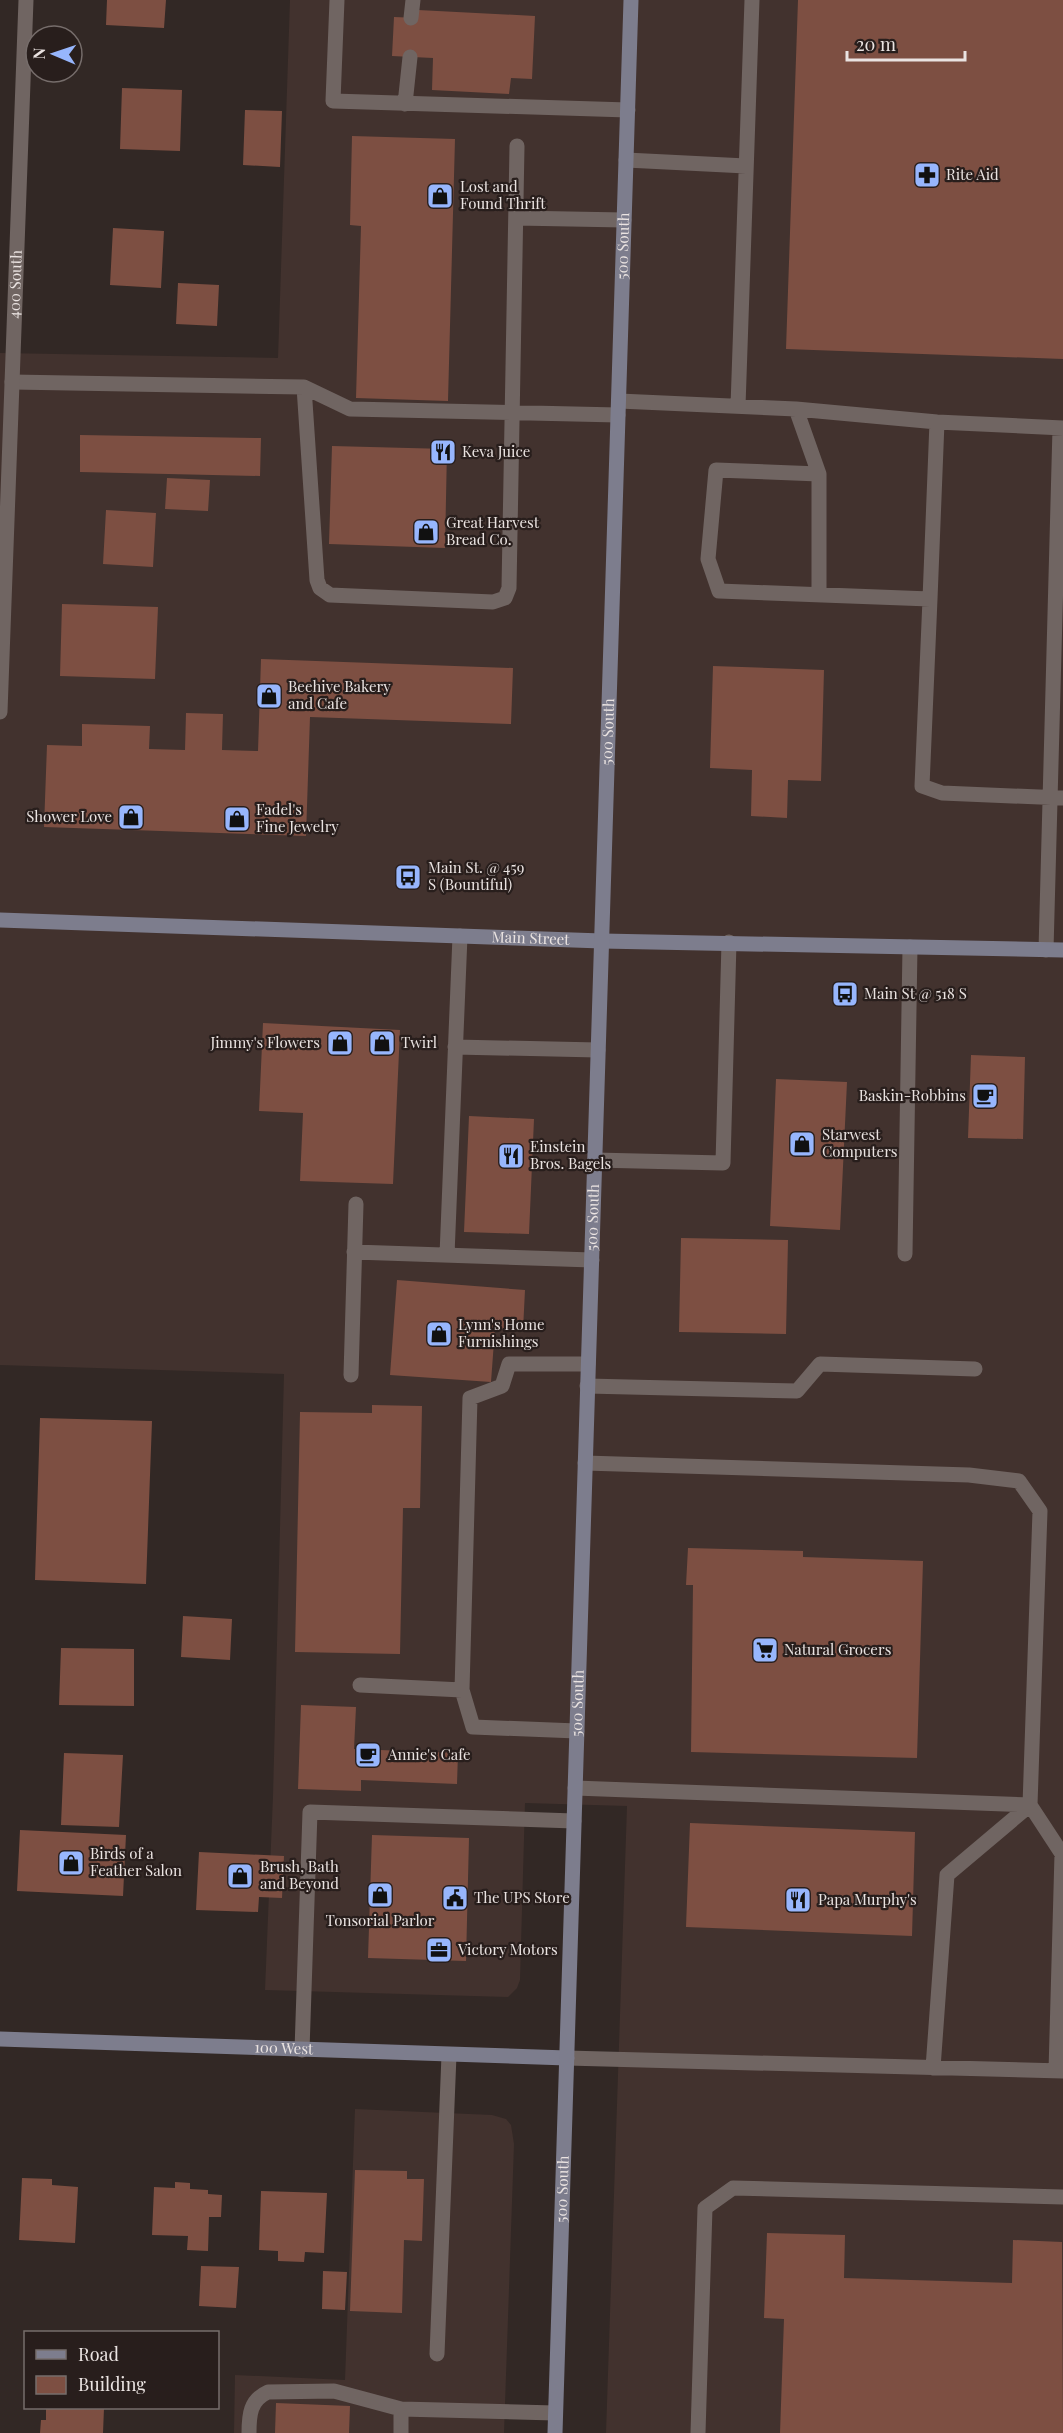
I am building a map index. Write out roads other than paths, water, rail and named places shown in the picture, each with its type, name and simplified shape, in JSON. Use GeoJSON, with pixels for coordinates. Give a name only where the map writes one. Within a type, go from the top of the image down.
{"type":"FeatureCollection","features":[{"type":"Feature","properties":{"kind":"main road","name":"500 South"},"geometry":{"type":"LineString","coordinates":[[555,2433],[631,0]]}},
{"type":"Feature","properties":{"kind":"main road","name":"Main Street"},"geometry":{"type":"LineString","coordinates":[[0,920],[602,941],[1063,950]]}},
{"type":"Feature","properties":{"kind":"main road","name":"100 West"},"geometry":{"type":"LineString","coordinates":[[0,2039],[567,2058]]}},
{"type":"Feature","properties":{"kind":"street","name":"400 South"},"geometry":{"type":"LineString","coordinates":[[0,712],[26,0]]}},
{"type":"Feature","properties":{"kind":"street"},"geometry":{"type":"LineString","coordinates":[[337,0],[333,100],[628,110]]}},
{"type":"Feature","properties":{"kind":"street"},"geometry":{"type":"LineString","coordinates":[[411,18],[413,0]]}},
{"type":"Feature","properties":{"kind":"street"},"geometry":{"type":"LineString","coordinates":[[738,406],[752,0]]}},
{"type":"Feature","properties":{"kind":"street"},"geometry":{"type":"LineString","coordinates":[[405,104],[410,57]]}},
{"type":"Feature","properties":{"kind":"street"},"geometry":{"type":"LineString","coordinates":[[304,387],[317,580],[320,588],[330,595],[493,602],[505,598],[509,588],[517,146]]}},
{"type":"Feature","properties":{"kind":"street"},"geometry":{"type":"LineString","coordinates":[[626,160],[747,166]]}},
{"type":"Feature","properties":{"kind":"street"},"geometry":{"type":"LineString","coordinates":[[516,218],[624,220]]}},
{"type":"Feature","properties":{"kind":"street"},"geometry":{"type":"LineString","coordinates":[[12,382],[304,387],[350,409],[511,413],[738,406],[936,422],[1062,428],[1057,798],[1046,950]]}},
{"type":"Feature","properties":{"kind":"street"},"geometry":{"type":"LineString","coordinates":[[796,409],[819,474],[819,595]]}},
{"type":"Feature","properties":{"kind":"street"},"geometry":{"type":"LineString","coordinates":[[936,422],[922,786],[942,793],[1057,798]]}},
{"type":"Feature","properties":{"kind":"street"},"geometry":{"type":"LineString","coordinates":[[819,474],[716,470],[708,559],[718,591],[930,599]]}},
{"type":"Feature","properties":{"kind":"street"},"geometry":{"type":"LineString","coordinates":[[447,1255],[460,936]]}},
{"type":"Feature","properties":{"kind":"street"},"geometry":{"type":"LineString","coordinates":[[595,1160],[723,1163],[729,942]]}},
{"type":"Feature","properties":{"kind":"street"},"geometry":{"type":"LineString","coordinates":[[905,1254],[910,947]]}},
{"type":"Feature","properties":{"kind":"street"},"geometry":{"type":"LineString","coordinates":[[455,1047],[598,1050]]}},
{"type":"Feature","properties":{"kind":"street"},"geometry":{"type":"LineString","coordinates":[[351,1375],[356,1204]]}},
{"type":"Feature","properties":{"kind":"street"},"geometry":{"type":"LineString","coordinates":[[354,1252],[592,1260]]}},
{"type":"Feature","properties":{"kind":"street"},"geometry":{"type":"LineString","coordinates":[[577,1731],[473,1727],[462,1690],[470,1398],[502,1386],[509,1364],[588,1364]]}},
{"type":"Feature","properties":{"kind":"street"},"geometry":{"type":"LineString","coordinates":[[587,1386],[797,1391],[820,1364],[975,1369]]}},
{"type":"Feature","properties":{"kind":"street"},"geometry":{"type":"LineString","coordinates":[[567,2058],[1060,2071],[1062,1854],[1030,1805],[1040,1510],[1019,1481],[969,1475],[585,1463]]}},
{"type":"Feature","properties":{"kind":"street"},"geometry":{"type":"LineString","coordinates":[[360,1686],[462,1690]]}},
{"type":"Feature","properties":{"kind":"street"},"geometry":{"type":"LineString","coordinates":[[575,1788],[1030,1805]]}},
{"type":"Feature","properties":{"kind":"street"},"geometry":{"type":"LineString","coordinates":[[933,2068],[947,1875],[1030,1805]]}},
{"type":"Feature","properties":{"kind":"street"},"geometry":{"type":"LineString","coordinates":[[302,2050],[310,1812],[574,1821]]}},
{"type":"Feature","properties":{"kind":"street"},"geometry":{"type":"LineString","coordinates":[[437,2354],[449,2055]]}},
{"type":"Feature","properties":{"kind":"street"},"geometry":{"type":"LineString","coordinates":[[698,2433],[705,2208],[733,2188],[1063,2197]]}},
{"type":"Feature","properties":{"kind":"street"},"geometry":{"type":"LineString","coordinates":[[249,2433],[253,2403],[258,2396],[268,2392],[334,2391],[401,2409],[555,2413]]}},
{"type":"Feature","properties":{"kind":"street"},"geometry":{"type":"LineString","coordinates":[[400,2433],[401,2409]]}},
{"type":"Feature","properties":{"kind":"place","name":"Rite Aid"},"geometry":{"type":"Point","coordinates":[927,175]}},
{"type":"Feature","properties":{"kind":"place","name":"Lost and Found Thrift"},"geometry":{"type":"Point","coordinates":[440,196]}},
{"type":"Feature","properties":{"kind":"place","name":"Keva Juice"},"geometry":{"type":"Point","coordinates":[443,452]}},
{"type":"Feature","properties":{"kind":"place","name":"Great Harvest Bread Co."},"geometry":{"type":"Point","coordinates":[426,532]}},
{"type":"Feature","properties":{"kind":"place","name":"Beehive Bakery and Cafe"},"geometry":{"type":"Point","coordinates":[269,696]}},
{"type":"Feature","properties":{"kind":"place","name":"Shower Love"},"geometry":{"type":"Point","coordinates":[131,817]}},
{"type":"Feature","properties":{"kind":"place","name":"Fadel's Fine Jewelry"},"geometry":{"type":"Point","coordinates":[237,819]}},
{"type":"Feature","properties":{"kind":"place","name":"Main St. @ 459 S (Bountiful)"},"geometry":{"type":"Point","coordinates":[408,877]}},
{"type":"Feature","properties":{"kind":"place","name":"Main St @ 518 S"},"geometry":{"type":"Point","coordinates":[845,994]}},
{"type":"Feature","properties":{"kind":"place","name":"Jimmy's Flowers"},"geometry":{"type":"Point","coordinates":[340,1043]}},
{"type":"Feature","properties":{"kind":"place","name":"Twirl"},"geometry":{"type":"Point","coordinates":[382,1043]}},
{"type":"Feature","properties":{"kind":"place","name":"Baskin-Robbins"},"geometry":{"type":"Point","coordinates":[985,1096]}},
{"type":"Feature","properties":{"kind":"place","name":"Starwest Computers"},"geometry":{"type":"Point","coordinates":[802,1144]}},
{"type":"Feature","properties":{"kind":"place","name":"Einstein Bros. Bagels"},"geometry":{"type":"Point","coordinates":[511,1156]}},
{"type":"Feature","properties":{"kind":"place","name":"Lynn's Home Furnishings"},"geometry":{"type":"Point","coordinates":[439,1334]}},
{"type":"Feature","properties":{"kind":"place","name":"Natural Grocers"},"geometry":{"type":"Point","coordinates":[765,1650]}},
{"type":"Feature","properties":{"kind":"place","name":"Annie's Cafe"},"geometry":{"type":"Point","coordinates":[368,1755]}},
{"type":"Feature","properties":{"kind":"place","name":"Birds of a Feather Salon"},"geometry":{"type":"Point","coordinates":[71,1863]}},
{"type":"Feature","properties":{"kind":"place","name":"Brush, Bath and Beyond"},"geometry":{"type":"Point","coordinates":[240,1876]}},
{"type":"Feature","properties":{"kind":"place","name":"Tonsorial Parlor"},"geometry":{"type":"Point","coordinates":[380,1895]}},
{"type":"Feature","properties":{"kind":"place","name":"The UPS Store"},"geometry":{"type":"Point","coordinates":[455,1898]}},
{"type":"Feature","properties":{"kind":"place","name":"Papa Murphy's"},"geometry":{"type":"Point","coordinates":[798,1900]}},
{"type":"Feature","properties":{"kind":"place","name":"Victory Motors"},"geometry":{"type":"Point","coordinates":[439,1950]}}]}
